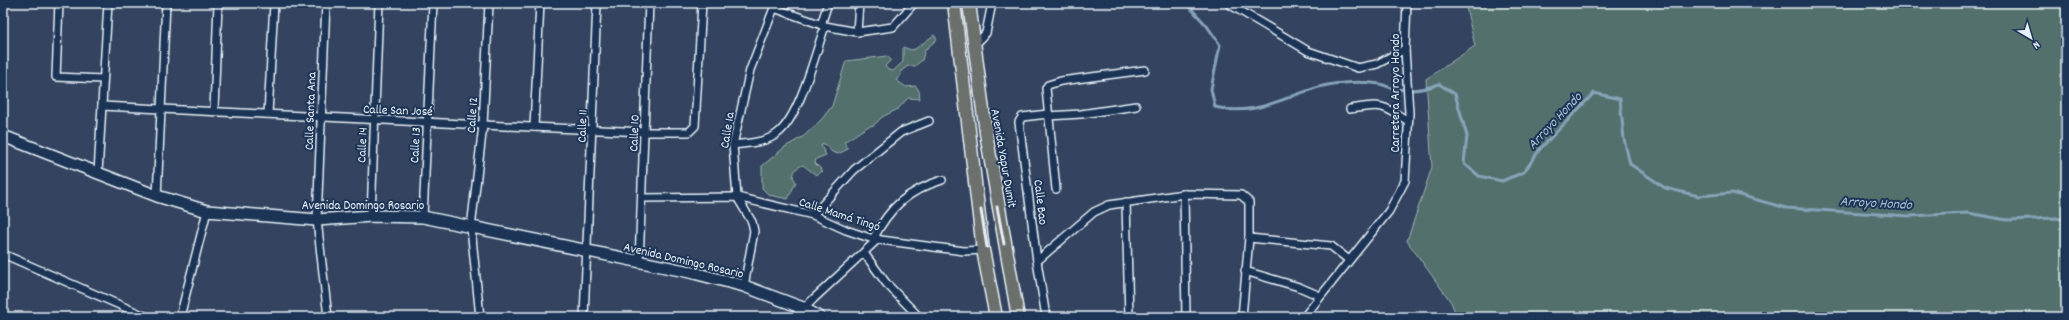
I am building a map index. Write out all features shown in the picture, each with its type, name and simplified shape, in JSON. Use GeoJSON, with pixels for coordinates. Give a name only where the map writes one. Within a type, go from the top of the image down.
{"type":"FeatureCollection","features":[{"type":"Feature","properties":{"kind":"main road"},"geometry":{"type":"LineString","coordinates":[[954,3],[983,250],[996,317]]}},
{"type":"Feature","properties":{"kind":"main road","name":"Avenida Yapur Dumit"},"geometry":{"type":"LineString","coordinates":[[969,3],[986,132],[1018,317]]}},
{"type":"Feature","properties":{"kind":"main road","name":"Avenida Domingo Rosario"},"geometry":{"type":"LineString","coordinates":[[3,136],[158,196],[207,211],[317,220],[370,216],[423,217],[471,228],[586,250],[639,263],[690,272],[744,286],[803,308],[819,317]]}},
{"type":"Feature","properties":{"kind":"street"},"geometry":{"type":"LineString","coordinates":[[59,3],[56,77],[104,79]]}},
{"type":"Feature","properties":{"kind":"street"},"geometry":{"type":"LineString","coordinates":[[98,173],[108,3]]}},
{"type":"Feature","properties":{"kind":"street"},"geometry":{"type":"LineString","coordinates":[[158,196],[166,3]]}},
{"type":"Feature","properties":{"kind":"street"},"geometry":{"type":"LineString","coordinates":[[214,111],[218,3]]}},
{"type":"Feature","properties":{"kind":"street"},"geometry":{"type":"LineString","coordinates":[[268,114],[274,3]]}},
{"type":"Feature","properties":{"kind":"street","name":"Calle Santa Ana"},"geometry":{"type":"LineString","coordinates":[[326,3],[320,118],[317,220],[328,317]]}},
{"type":"Feature","properties":{"kind":"street","name":"Calle 14"},"geometry":{"type":"LineString","coordinates":[[370,216],[379,3]]}},
{"type":"Feature","properties":{"kind":"street","name":"Calle 13"},"geometry":{"type":"LineString","coordinates":[[423,217],[433,3]]}},
{"type":"Feature","properties":{"kind":"street","name":"Calle 12"},"geometry":{"type":"LineString","coordinates":[[480,317],[471,228],[483,125],[489,3]]}},
{"type":"Feature","properties":{"kind":"street"},"geometry":{"type":"LineString","coordinates":[[534,127],[540,3]]}},
{"type":"Feature","properties":{"kind":"street","name":"Calle 11"},"geometry":{"type":"LineString","coordinates":[[586,250],[593,130],[597,3]]}},
{"type":"Feature","properties":{"kind":"street","name":"Calle 10"},"geometry":{"type":"LineString","coordinates":[[639,263],[643,198],[649,3]]}},
{"type":"Feature","properties":{"kind":"street","name":"Calle San José"},"geometry":{"type":"LineString","coordinates":[[102,106],[320,118],[428,121],[483,125],[645,132],[689,132],[695,126],[702,3]]}},
{"type":"Feature","properties":{"kind":"street"},"geometry":{"type":"LineString","coordinates":[[733,145],[758,142],[778,134],[790,120],[798,103],[823,26],[828,3]]}},
{"type":"Feature","properties":{"kind":"street"},"geometry":{"type":"LineString","coordinates":[[857,32],[859,3]]}},
{"type":"Feature","properties":{"kind":"street"},"geometry":{"type":"LineString","coordinates":[[776,6],[823,26],[857,32],[893,27],[914,3]]}},
{"type":"Feature","properties":{"kind":"street"},"geometry":{"type":"LineString","coordinates":[[974,46],[986,33],[992,3]]}},
{"type":"Feature","properties":{"kind":"street","name":"Carretera Arroyo Hondo"},"geometry":{"type":"LineString","coordinates":[[1304,317],[1390,210],[1405,181],[1409,113],[1405,49],[1407,3]]}},
{"type":"Feature","properties":{"kind":"street"},"geometry":{"type":"LineString","coordinates":[[1229,4],[1308,51],[1358,68],[1377,64],[1405,49]]}},
{"type":"Feature","properties":{"kind":"street","name":"Calle 1a"},"geometry":{"type":"LineString","coordinates":[[744,286],[754,231],[752,222],[737,197],[733,145],[750,70],[776,6]]}},
{"type":"Feature","properties":{"kind":"street"},"geometry":{"type":"LineString","coordinates":[[1056,189],[1046,88],[1050,83],[1145,70]]}},
{"type":"Feature","properties":{"kind":"street"},"geometry":{"type":"LineString","coordinates":[[1048,115],[1081,114],[1136,106]]}},
{"type":"Feature","properties":{"kind":"street"},"geometry":{"type":"LineString","coordinates":[[1350,109],[1385,106],[1408,122]]}},
{"type":"Feature","properties":{"kind":"street","name":"Calle Bao"},"geometry":{"type":"LineString","coordinates":[[1046,317],[1037,261],[1019,122],[1022,117],[1048,115]]}},
{"type":"Feature","properties":{"kind":"street"},"geometry":{"type":"LineString","coordinates":[[813,215],[854,170],[901,132],[929,121]]}},
{"type":"Feature","properties":{"kind":"street"},"geometry":{"type":"LineString","coordinates":[[794,317],[864,253],[875,239],[884,218],[904,197],[923,186],[942,180]]}},
{"type":"Feature","properties":{"kind":"street"},"geometry":{"type":"LineString","coordinates":[[1037,261],[1094,212],[1109,205],[1184,194],[1241,195],[1246,197],[1249,202],[1249,238],[1242,317]]}},
{"type":"Feature","properties":{"kind":"street"},"geometry":{"type":"LineString","coordinates":[[1184,194],[1186,317]]}},
{"type":"Feature","properties":{"kind":"street","name":"Calle Mamá Tingó"},"geometry":{"type":"LineString","coordinates":[[643,198],[737,197],[813,215],[846,230],[875,239],[964,250],[983,250]]}},
{"type":"Feature","properties":{"kind":"street"},"geometry":{"type":"LineString","coordinates":[[1126,202],[1129,317]]}},
{"type":"Feature","properties":{"kind":"street"},"geometry":{"type":"LineString","coordinates":[[180,317],[207,211]]}},
{"type":"Feature","properties":{"kind":"street"},"geometry":{"type":"LineString","coordinates":[[1249,238],[1331,246],[1349,260]]}},
{"type":"Feature","properties":{"kind":"street"},"geometry":{"type":"LineString","coordinates":[[584,317],[586,250]]}},
{"type":"Feature","properties":{"kind":"street"},"geometry":{"type":"LineString","coordinates":[[864,253],[886,283],[919,317]]}},
{"type":"Feature","properties":{"kind":"street"},"geometry":{"type":"LineString","coordinates":[[3,254],[147,317]]}},
{"type":"Feature","properties":{"kind":"street"},"geometry":{"type":"LineString","coordinates":[[1245,271],[1299,287],[1320,296]]}},
{"type":"Feature","properties":{"kind":"green space"},"geometry":{"type":"Polygon","coordinates":[[[1465,3],[2066,3],[2066,317],[1457,317],[1451,302],[1407,241],[1432,167],[1426,79],[1475,46],[1465,3]]]}},
{"type":"Feature","properties":{"kind":"green space"},"geometry":{"type":"Polygon","coordinates":[[[934,35],[937,39],[925,50],[922,60],[915,66],[908,66],[901,71],[901,75],[896,80],[906,87],[916,86],[919,91],[920,99],[908,98],[898,109],[882,117],[874,125],[867,127],[844,142],[848,149],[838,154],[832,152],[823,143],[821,146],[826,155],[816,159],[815,163],[823,171],[816,175],[803,165],[797,168],[793,177],[796,182],[788,199],[769,195],[762,188],[762,166],[785,147],[804,136],[821,120],[832,106],[846,61],[887,56],[891,60],[885,66],[888,70],[893,71],[903,62],[903,47],[911,50],[915,49],[934,35]]]}},
{"type":"Feature","properties":{"kind":"waterway","name":"Arroyo Hondo"},"geometry":{"type":"LineString","coordinates":[[1186,3],[1207,26],[1220,45],[1211,89],[1215,107],[1232,110],[1249,109],[1265,106],[1311,89],[1343,83],[1371,83],[1380,84],[1395,89],[1408,90],[1439,84],[1455,94],[1467,136],[1464,163],[1479,176],[1502,181],[1524,172],[1540,149],[1594,93],[1620,99],[1624,139],[1630,164],[1665,188],[1699,196],[1732,193],[1786,208],[1909,216],[1968,213],[2007,220],[2055,218],[2066,220]]}},
{"type":"Feature","properties":{"kind":"railway"},"geometry":{"type":"LineString","coordinates":[[997,207],[1004,244]]}},
{"type":"Feature","properties":{"kind":"railway"},"geometry":{"type":"LineString","coordinates":[[981,210],[987,247]]}}]}
